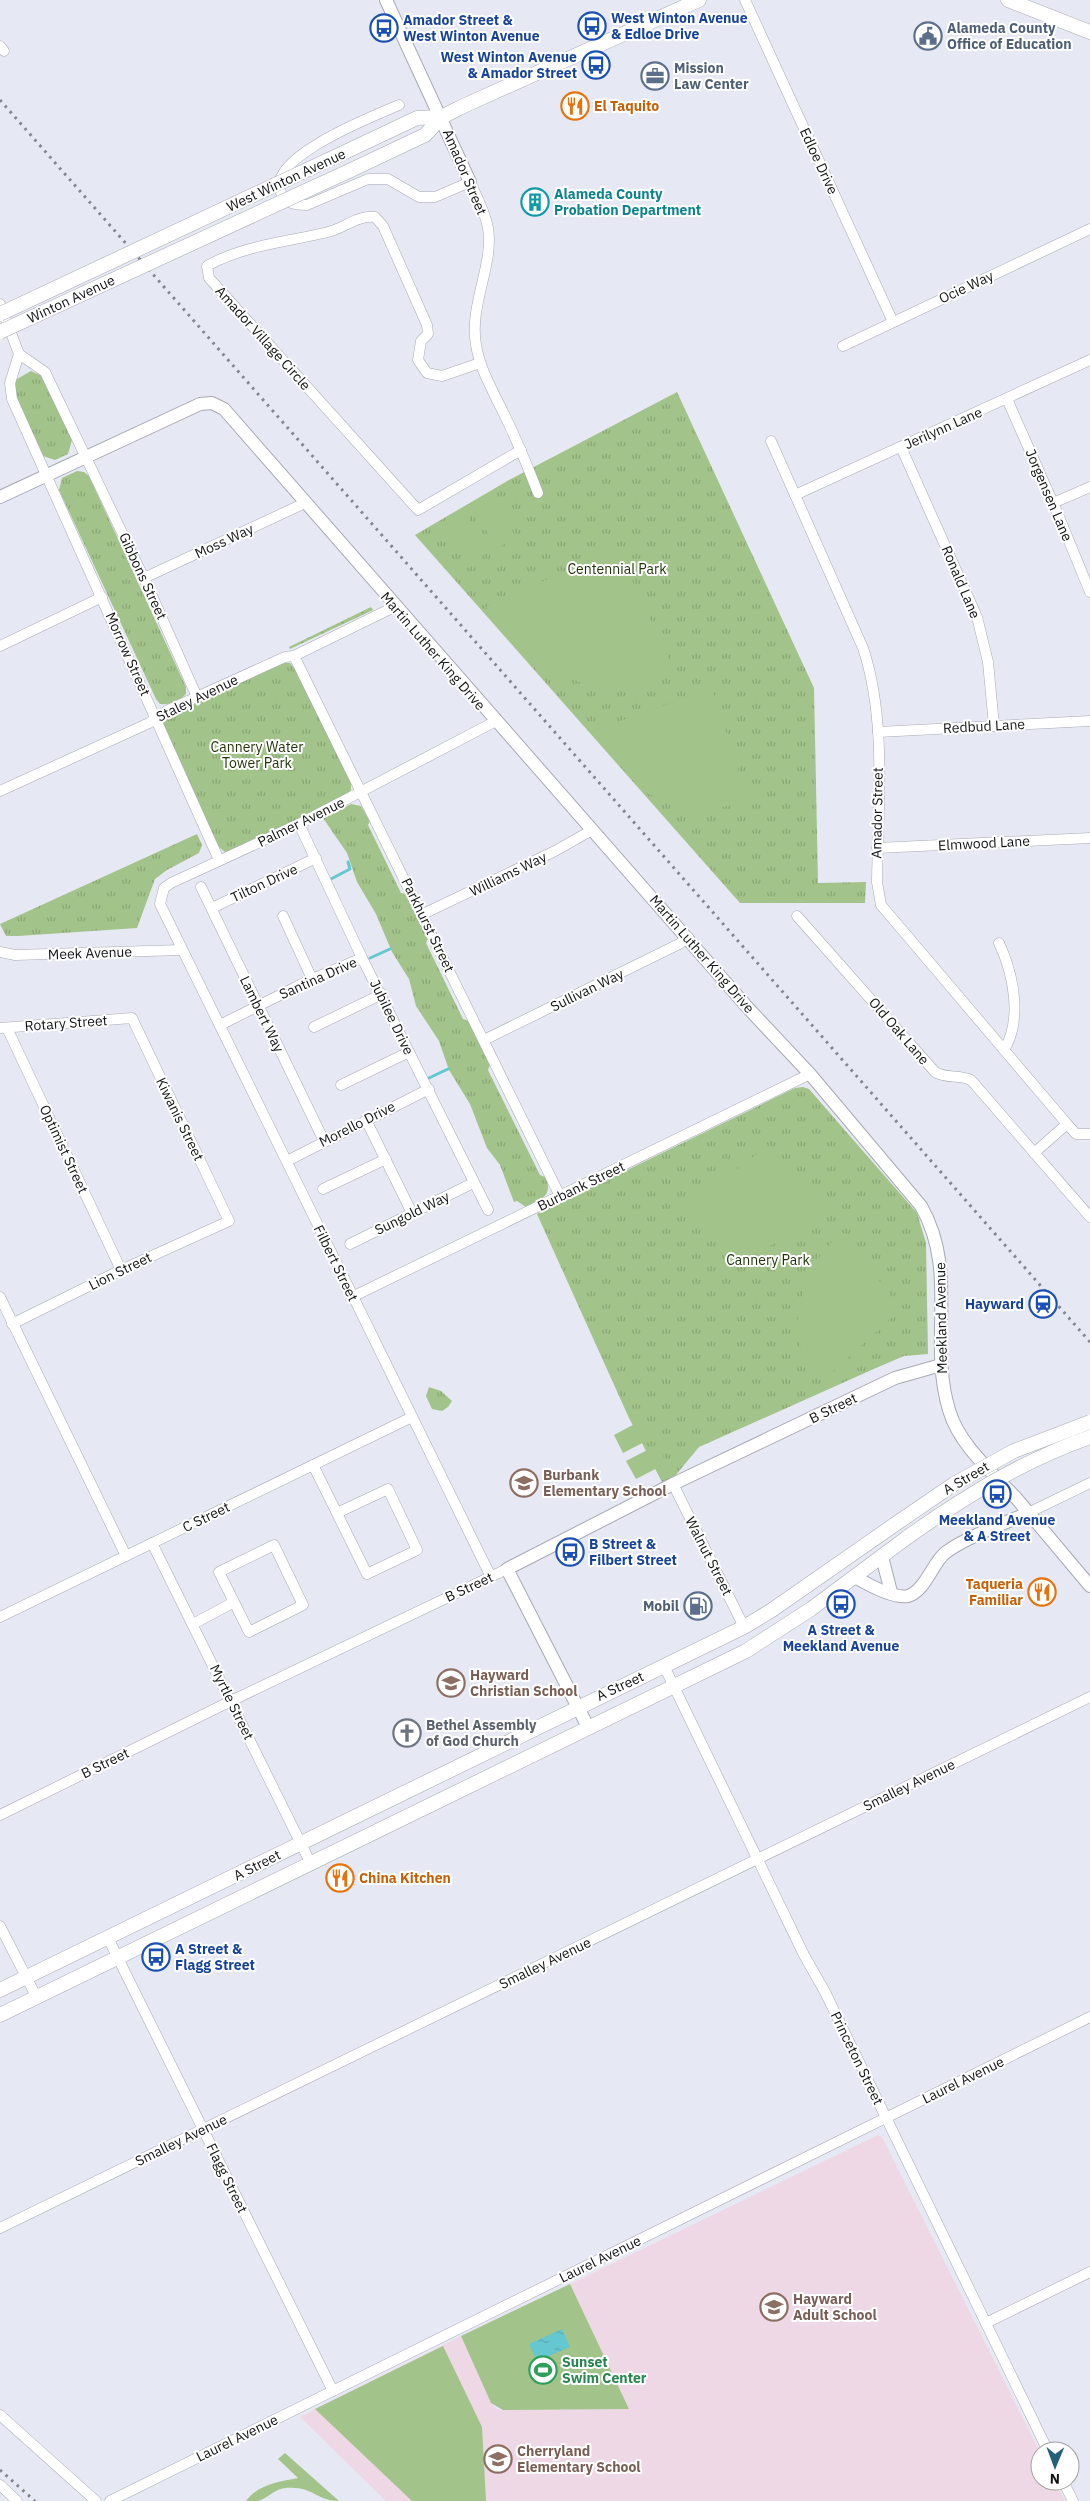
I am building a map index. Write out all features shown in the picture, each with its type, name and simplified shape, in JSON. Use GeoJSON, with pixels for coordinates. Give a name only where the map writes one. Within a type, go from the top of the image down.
{"type":"FeatureCollection","features":[{"type":"Feature","properties":{"kind":"main road","name":"West Winton Avenue"},"geometry":{"type":"LineString","coordinates":[[143,266],[425,135],[442,117],[699,0]]}},
{"type":"Feature","properties":{"kind":"main road"},"geometry":{"type":"LineString","coordinates":[[1008,0],[1090,32]]}},
{"type":"Feature","properties":{"kind":"main road","name":"West Winton Avenue"},"geometry":{"type":"LineString","coordinates":[[134,252],[417,118],[442,117]]}},
{"type":"Feature","properties":{"kind":"main road","name":"Winton Avenue"},"geometry":{"type":"LineString","coordinates":[[0,314],[134,252]]}},
{"type":"Feature","properties":{"kind":"main road","name":"Winton Avenue"},"geometry":{"type":"LineString","coordinates":[[0,332],[143,266]]}},
{"type":"Feature","properties":{"kind":"main road","name":"A Street"},"geometry":{"type":"LineString","coordinates":[[0,1990],[578,1706],[744,1627],[772,1610],[954,1484],[1014,1451],[1090,1422]]}},
{"type":"Feature","properties":{"kind":"main road","name":"A Street"},"geometry":{"type":"LineString","coordinates":[[0,2015],[746,1650],[811,1609],[962,1499],[1027,1463],[1090,1438]]}},
{"type":"Feature","properties":{"kind":"street","name":"Amador Street"},"geometry":{"type":"LineString","coordinates":[[386,0],[442,117],[480,204],[488,229],[486,264],[475,313],[476,343],[480,363],[521,450],[538,494]]}},
{"type":"Feature","properties":{"kind":"street","name":"Edloe Drive"},"geometry":{"type":"LineString","coordinates":[[745,0],[893,322]]}},
{"type":"Feature","properties":{"kind":"street"},"geometry":{"type":"LineString","coordinates":[[398,105],[322,139],[283,170],[279,178],[280,192],[286,200],[291,203],[307,205],[368,179],[388,179],[419,197],[436,197],[470,182]]}},
{"type":"Feature","properties":{"kind":"street","name":"Amador Village Circle"},"geometry":{"type":"LineString","coordinates":[[480,363],[442,376],[427,374],[418,360],[421,341],[428,334],[427,325],[383,226],[375,217],[365,216],[331,232],[254,247],[207,266],[209,278],[418,510],[521,450]]}},
{"type":"Feature","properties":{"kind":"street","name":"Ocie Way"},"geometry":{"type":"LineString","coordinates":[[842,346],[1090,229]]}},
{"type":"Feature","properties":{"kind":"street"},"geometry":{"type":"LineString","coordinates":[[0,304],[19,354]]}},
{"type":"Feature","properties":{"kind":"street","name":"Gibbons Street"},"geometry":{"type":"LineString","coordinates":[[19,354],[44,372],[144,578],[197,697]]}},
{"type":"Feature","properties":{"kind":"street","name":"Morrow Street"},"geometry":{"type":"LineString","coordinates":[[19,354],[10,383],[12,399],[48,475],[219,860]]}},
{"type":"Feature","properties":{"kind":"street","name":"Jerilynn Lane"},"geometry":{"type":"LineString","coordinates":[[795,495],[1090,360]]}},
{"type":"Feature","properties":{"kind":"street","name":"Jorgensen Lane"},"geometry":{"type":"LineString","coordinates":[[1007,399],[1090,592]]}},
{"type":"Feature","properties":{"kind":"street","name":"Martin Luther King Drive"},"geometry":{"type":"LineString","coordinates":[[0,497],[200,404],[212,403],[224,409],[394,607],[688,937],[748,1008],[810,1074]]}},
{"type":"Feature","properties":{"kind":"street","name":"Amador Street"},"geometry":{"type":"LineString","coordinates":[[771,441],[863,648],[871,672],[878,732],[877,882],[881,905],[1076,1134],[1090,1134]]}},
{"type":"Feature","properties":{"kind":"street","name":"Ronald Lane"},"geometry":{"type":"LineString","coordinates":[[900,446],[977,617],[988,662],[994,726]]}},
{"type":"Feature","properties":{"kind":"street"},"geometry":{"type":"LineString","coordinates":[[1053,503],[1090,487]]}},
{"type":"Feature","properties":{"kind":"street","name":"Moss Way"},"geometry":{"type":"LineString","coordinates":[[144,578],[305,504]]}},
{"type":"Feature","properties":{"kind":"street"},"geometry":{"type":"LineString","coordinates":[[0,646],[102,597]]}},
{"type":"Feature","properties":{"kind":"street","name":"Staley Avenue"},"geometry":{"type":"LineString","coordinates":[[0,791],[284,657],[294,656],[394,607]]}},
{"type":"Feature","properties":{"kind":"street","name":"Parkhurst Street"},"geometry":{"type":"LineString","coordinates":[[294,656],[423,914],[560,1196]]}},
{"type":"Feature","properties":{"kind":"street","name":"Palmer Avenue"},"geometry":{"type":"LineString","coordinates":[[181,950],[162,910],[162,892],[171,882],[299,824],[496,721]]}},
{"type":"Feature","properties":{"kind":"street","name":"Redbud Lane"},"geometry":{"type":"LineString","coordinates":[[878,732],[1090,721]]}},
{"type":"Feature","properties":{"kind":"street","name":"Jubilee Drive"},"geometry":{"type":"LineString","coordinates":[[299,824],[362,958],[382,994],[473,1183],[488,1210]]}},
{"type":"Feature","properties":{"kind":"street","name":"Williams Way"},"geometry":{"type":"LineString","coordinates":[[423,914],[555,851],[592,830]]}},
{"type":"Feature","properties":{"kind":"street","name":"Elmwood Lane"},"geometry":{"type":"LineString","coordinates":[[877,848],[1090,838]]}},
{"type":"Feature","properties":{"kind":"street","name":"Tilton Drive"},"geometry":{"type":"LineString","coordinates":[[212,908],[316,858]]}},
{"type":"Feature","properties":{"kind":"street","name":"Lambert Way"},"geometry":{"type":"LineString","coordinates":[[201,887],[324,1141]]}},
{"type":"Feature","properties":{"kind":"street"},"geometry":{"type":"LineString","coordinates":[[283,916],[312,979]]}},
{"type":"Feature","properties":{"kind":"street","name":"Old Oak Lane"},"geometry":{"type":"LineString","coordinates":[[797,916],[935,1072],[941,1075],[963,1077],[970,1080],[1090,1217]]}},
{"type":"Feature","properties":{"kind":"street","name":"Sullivan Way"},"geometry":{"type":"LineString","coordinates":[[484,1040],[679,944],[688,937]]}},
{"type":"Feature","properties":{"kind":"street"},"geometry":{"type":"LineString","coordinates":[[999,943],[1010,970],[1013,996],[1012,1034],[1004,1050]]}},
{"type":"Feature","properties":{"kind":"street","name":"Meek Avenue"},"geometry":{"type":"LineString","coordinates":[[0,952],[16,955],[181,950]]}},
{"type":"Feature","properties":{"kind":"street","name":"Filbert Street"},"geometry":{"type":"LineString","coordinates":[[181,950],[287,1161],[352,1298],[369,1326],[491,1577]]}},
{"type":"Feature","properties":{"kind":"street","name":"Santina Drive"},"geometry":{"type":"LineString","coordinates":[[220,1025],[312,979],[362,958]]}},
{"type":"Feature","properties":{"kind":"street"},"geometry":{"type":"LineString","coordinates":[[314,1027],[382,994]]}},
{"type":"Feature","properties":{"kind":"street","name":"Rotary Street"},"geometry":{"type":"LineString","coordinates":[[3,1028],[132,1018]]}},
{"type":"Feature","properties":{"kind":"street","name":"Kiwanis Street"},"geometry":{"type":"LineString","coordinates":[[132,1018],[229,1220]]}},
{"type":"Feature","properties":{"kind":"street","name":"Optimist Street"},"geometry":{"type":"LineString","coordinates":[[3,1028],[121,1270]]}},
{"type":"Feature","properties":{"kind":"street"},"geometry":{"type":"LineString","coordinates":[[341,1086],[409,1052]]}},
{"type":"Feature","properties":{"kind":"street","name":"Burbank Street"},"geometry":{"type":"LineString","coordinates":[[352,1298],[810,1074]]}},
{"type":"Feature","properties":{"kind":"street","name":"Meekland Avenue"},"geometry":{"type":"LineString","coordinates":[[810,1074],[921,1206],[930,1222],[940,1255],[942,1271],[942,1386],[955,1425],[968,1445],[1090,1586]]}},
{"type":"Feature","properties":{"kind":"street","name":"Morello Drive"},"geometry":{"type":"LineString","coordinates":[[287,1161],[429,1089]]}},
{"type":"Feature","properties":{"kind":"street"},"geometry":{"type":"LineString","coordinates":[[366,1120],[412,1213]]}},
{"type":"Feature","properties":{"kind":"street"},"geometry":{"type":"LineString","coordinates":[[1034,1153],[1067,1124]]}},
{"type":"Feature","properties":{"kind":"street"},"geometry":{"type":"LineString","coordinates":[[324,1190],[386,1159]]}},
{"type":"Feature","properties":{"kind":"street","name":"Sungold Way"},"geometry":{"type":"LineString","coordinates":[[350,1244],[473,1183]]}},
{"type":"Feature","properties":{"kind":"street","name":"Lion Street"},"geometry":{"type":"LineString","coordinates":[[12,1324],[121,1270],[229,1220]]}},
{"type":"Feature","properties":{"kind":"street"},"geometry":{"type":"LineString","coordinates":[[0,1297],[126,1556]]}},
{"type":"Feature","properties":{"kind":"street","name":"B Street"},"geometry":{"type":"LineString","coordinates":[[0,1814],[491,1577],[673,1484],[895,1378],[941,1365]]}},
{"type":"Feature","properties":{"kind":"street","name":"C Street"},"geometry":{"type":"LineString","coordinates":[[0,1617],[412,1417]]}},
{"type":"Feature","properties":{"kind":"street"},"geometry":{"type":"LineString","coordinates":[[313,1465],[337,1513],[368,1574],[417,1550],[388,1489],[337,1513]]}},
{"type":"Feature","properties":{"kind":"street"},"geometry":{"type":"LineString","coordinates":[[855,1577],[872,1587],[891,1592],[897,1596],[911,1595],[920,1586],[938,1560],[952,1548],[1090,1483]]}},
{"type":"Feature","properties":{"kind":"street","name":"Walnut Street"},"geometry":{"type":"LineString","coordinates":[[673,1484],[744,1627]]}},
{"type":"Feature","properties":{"kind":"street","name":"Myrtle Street"},"geometry":{"type":"LineString","coordinates":[[152,1543],[310,1862]]}},
{"type":"Feature","properties":{"kind":"street"},"geometry":{"type":"LineString","coordinates":[[274,1545],[303,1606],[249,1632],[234,1602],[220,1572],[274,1545]]}},
{"type":"Feature","properties":{"kind":"street"},"geometry":{"type":"LineString","coordinates":[[882,1557],[891,1592]]}},
{"type":"Feature","properties":{"kind":"street"},"geometry":{"type":"LineString","coordinates":[[507,1569],[588,1727]]}},
{"type":"Feature","properties":{"kind":"street"},"geometry":{"type":"LineString","coordinates":[[193,1624],[234,1602]]}},
{"type":"Feature","properties":{"kind":"street","name":"Princeton Street"},"geometry":{"type":"LineString","coordinates":[[664,1666],[1043,2441]]}},
{"type":"Feature","properties":{"kind":"street","name":"Smalley Avenue"},"geometry":{"type":"LineString","coordinates":[[0,2228],[1090,1697]]}},
{"type":"Feature","properties":{"kind":"street"},"geometry":{"type":"LineString","coordinates":[[0,1926],[36,1996]]}},
{"type":"Feature","properties":{"kind":"street","name":"Flagg Street"},"geometry":{"type":"LineString","coordinates":[[108,1938],[333,2391]]}},
{"type":"Feature","properties":{"kind":"street","name":"Laurel Avenue"},"geometry":{"type":"LineString","coordinates":[[110,2501],[1090,2018]]}},
{"type":"Feature","properties":{"kind":"street"},"geometry":{"type":"LineString","coordinates":[[986,2323],[1090,2272]]}},
{"type":"Feature","properties":{"kind":"street"},"geometry":{"type":"LineString","coordinates":[[0,2415],[96,2501]]}},
{"type":"Feature","properties":{"kind":"street"},"geometry":{"type":"LineString","coordinates":[[0,2485],[18,2501]]}},
{"type":"Feature","properties":{"kind":"shaded area","name":"Hayward Adult School"},"geometry":{"type":"Polygon","coordinates":[[[878,2135],[882,2137],[1034,2441],[1030,2441],[1030,2491],[1060,2491],[1065,2501],[386,2501],[300,2417],[461,2336],[491,2403],[497,2409],[629,2409],[570,2284],[878,2135]]]}},
{"type":"Feature","properties":{"kind":"green space"},"geometry":{"type":"Polygon","coordinates":[[[31,371],[42,376],[72,440],[68,454],[55,460],[43,456],[13,389],[17,379],[31,371]]]}},
{"type":"Feature","properties":{"kind":"green space","name":"Centennial Park"},"geometry":{"type":"Polygon","coordinates":[[[677,392],[814,688],[818,883],[866,882],[865,903],[740,903],[415,535],[509,480],[677,392]]]}},
{"type":"Feature","properties":{"kind":"green space"},"geometry":{"type":"Polygon","coordinates":[[[77,471],[84,472],[89,476],[186,687],[186,694],[174,702],[160,704],[156,699],[59,490],[62,478],[77,471]]]}},
{"type":"Feature","properties":{"kind":"green space"},"geometry":{"type":"Polygon","coordinates":[[[495,498],[516,538],[496,549],[475,509],[495,498]]]}},
{"type":"Feature","properties":{"kind":"green space"},"geometry":{"type":"Polygon","coordinates":[[[466,514],[487,553],[467,564],[446,525],[466,514]]]}},
{"type":"Feature","properties":{"kind":"green space"},"geometry":{"type":"Polygon","coordinates":[[[617,548],[676,674],[647,685],[592,687],[549,670],[506,636],[486,607],[617,548]]]}},
{"type":"Feature","properties":{"kind":"green space"},"geometry":{"type":"Polygon","coordinates":[[[371,607],[373,610],[290,649],[289,647],[371,607]]]}},
{"type":"Feature","properties":{"kind":"green space","name":"Cannery Water Tower Park"},"geometry":{"type":"Polygon","coordinates":[[[280,663],[290,663],[296,670],[351,782],[351,790],[346,795],[235,850],[225,852],[219,847],[164,728],[164,721],[170,714],[280,663]]]}},
{"type":"Feature","properties":{"kind":"green space"},"geometry":{"type":"Polygon","coordinates":[[[712,688],[749,803],[695,811],[643,792],[592,731],[712,688]]]}},
{"type":"Feature","properties":{"kind":"green space"},"geometry":{"type":"Polygon","coordinates":[[[351,804],[361,806],[370,821],[368,825],[401,893],[406,894],[428,938],[426,943],[463,1019],[469,1021],[490,1065],[488,1070],[540,1175],[545,1177],[548,1188],[547,1193],[541,1199],[526,1207],[517,1201],[514,1202],[500,1165],[487,1148],[470,1104],[449,1070],[439,1041],[416,1006],[409,979],[392,952],[376,914],[357,882],[347,853],[323,818],[351,804]]]}},
{"type":"Feature","properties":{"kind":"green space"},"geometry":{"type":"Polygon","coordinates":[[[197,834],[202,845],[199,853],[167,870],[155,879],[137,928],[6,936],[0,924],[197,834]]]}},
{"type":"Feature","properties":{"kind":"green space","name":"Cannery Park"},"geometry":{"type":"Polygon","coordinates":[[[803,1087],[809,1089],[917,1213],[926,1243],[928,1354],[904,1356],[699,1447],[665,1488],[629,1418],[537,1214],[795,1088],[803,1087]]]}},
{"type":"Feature","properties":{"kind":"green space"},"geometry":{"type":"Polygon","coordinates":[[[769,1145],[823,1208],[804,1231],[751,1254],[725,1245],[688,1206],[769,1145]]]}},
{"type":"Feature","properties":{"kind":"green space"},"geometry":{"type":"Polygon","coordinates":[[[841,1230],[901,1309],[826,1378],[803,1356],[796,1327],[809,1270],[841,1230]]]}},
{"type":"Feature","properties":{"kind":"green space"},"geometry":{"type":"Polygon","coordinates":[[[429,1387],[441,1391],[452,1401],[448,1407],[442,1411],[432,1409],[426,1396],[429,1387]]]}},
{"type":"Feature","properties":{"kind":"green space"},"geometry":{"type":"Polygon","coordinates":[[[644,1419],[654,1437],[623,1453],[614,1435],[644,1419]]]}},
{"type":"Feature","properties":{"kind":"green space"},"geometry":{"type":"Polygon","coordinates":[[[657,1445],[667,1463],[636,1479],[626,1461],[657,1445]]]}},
{"type":"Feature","properties":{"kind":"green space","name":"Sunset Swim Center"},"geometry":{"type":"Polygon","coordinates":[[[570,2284],[629,2409],[503,2410],[491,2403],[461,2336],[570,2284]]]}},
{"type":"Feature","properties":{"kind":"green space"},"geometry":{"type":"Polygon","coordinates":[[[443,2346],[482,2427],[486,2501],[412,2501],[315,2409],[443,2346]]]}},
{"type":"Feature","properties":{"kind":"green space"},"geometry":{"type":"Polygon","coordinates":[[[285,2453],[339,2501],[326,2499],[307,2490],[282,2488],[258,2501],[246,2501],[263,2487],[298,2478],[278,2459],[285,2453]]]}},
{"type":"Feature","properties":{"kind":"water"},"geometry":{"type":"Polygon","coordinates":[[[562,2329],[570,2347],[537,2361],[529,2344],[562,2329]]]}},
{"type":"Feature","properties":{"kind":"waterway"},"geometry":{"type":"LineString","coordinates":[[331,879],[350,869],[348,862]]}},
{"type":"Feature","properties":{"kind":"waterway"},"geometry":{"type":"LineString","coordinates":[[370,958],[390,949]]}},
{"type":"Feature","properties":{"kind":"waterway"},"geometry":{"type":"LineString","coordinates":[[429,1078],[448,1069]]}},
{"type":"Feature","properties":{"kind":"railway"},"geometry":{"type":"LineString","coordinates":[[0,100],[1090,1342]]}},
{"type":"Feature","properties":{"kind":"railway"},"geometry":{"type":"LineString","coordinates":[[0,2470],[35,2501]]}},
{"type":"Feature","properties":{"kind":"place","name":"West Winton Avenue & Edloe Drive"},"geometry":{"type":"Point","coordinates":[592,26]}},
{"type":"Feature","properties":{"kind":"place","name":"Amador Street & West Winton Avenue"},"geometry":{"type":"Point","coordinates":[384,28]}},
{"type":"Feature","properties":{"kind":"place","name":"Alameda County Office of Education"},"geometry":{"type":"Point","coordinates":[928,36]}},
{"type":"Feature","properties":{"kind":"place","name":"West Winton Avenue & Amador Street"},"geometry":{"type":"Point","coordinates":[596,65]}},
{"type":"Feature","properties":{"kind":"place","name":"Mission Law Center"},"geometry":{"type":"Point","coordinates":[655,76]}},
{"type":"Feature","properties":{"kind":"place","name":"El Taquito"},"geometry":{"type":"Point","coordinates":[575,106]}},
{"type":"Feature","properties":{"kind":"place","name":"Alameda County Probation Department"},"geometry":{"type":"Point","coordinates":[535,202]}},
{"type":"Feature","properties":{"kind":"place","name":"Hayward"},"geometry":{"type":"Point","coordinates":[1043,1304]}},
{"type":"Feature","properties":{"kind":"place","name":"Burbank Elementary School"},"geometry":{"type":"Point","coordinates":[524,1483]}},
{"type":"Feature","properties":{"kind":"place","name":"Meekland Avenue & A Street"},"geometry":{"type":"Point","coordinates":[997,1494]}},
{"type":"Feature","properties":{"kind":"place","name":"B Street & Filbert Street"},"geometry":{"type":"Point","coordinates":[570,1552]}},
{"type":"Feature","properties":{"kind":"place","name":"Taqueria Familiar"},"geometry":{"type":"Point","coordinates":[1042,1592]}},
{"type":"Feature","properties":{"kind":"place","name":"A Street & Meekland Avenue"},"geometry":{"type":"Point","coordinates":[841,1604]}},
{"type":"Feature","properties":{"kind":"place","name":"Mobil"},"geometry":{"type":"Point","coordinates":[698,1606]}},
{"type":"Feature","properties":{"kind":"place","name":"Hayward Christian School"},"geometry":{"type":"Point","coordinates":[451,1683]}},
{"type":"Feature","properties":{"kind":"place","name":"Bethel Assembly of God Church"},"geometry":{"type":"Point","coordinates":[407,1733]}},
{"type":"Feature","properties":{"kind":"place","name":"China Kitchen"},"geometry":{"type":"Point","coordinates":[340,1878]}},
{"type":"Feature","properties":{"kind":"place","name":"A Street & Flagg Street"},"geometry":{"type":"Point","coordinates":[156,1957]}},
{"type":"Feature","properties":{"kind":"place","name":"Hayward Adult School"},"geometry":{"type":"Point","coordinates":[774,2307]}},
{"type":"Feature","properties":{"kind":"place","name":"Sunset Swim Center"},"geometry":{"type":"Point","coordinates":[543,2370]}},
{"type":"Feature","properties":{"kind":"place","name":"Cherryland Elementary School"},"geometry":{"type":"Point","coordinates":[498,2459]}}]}
